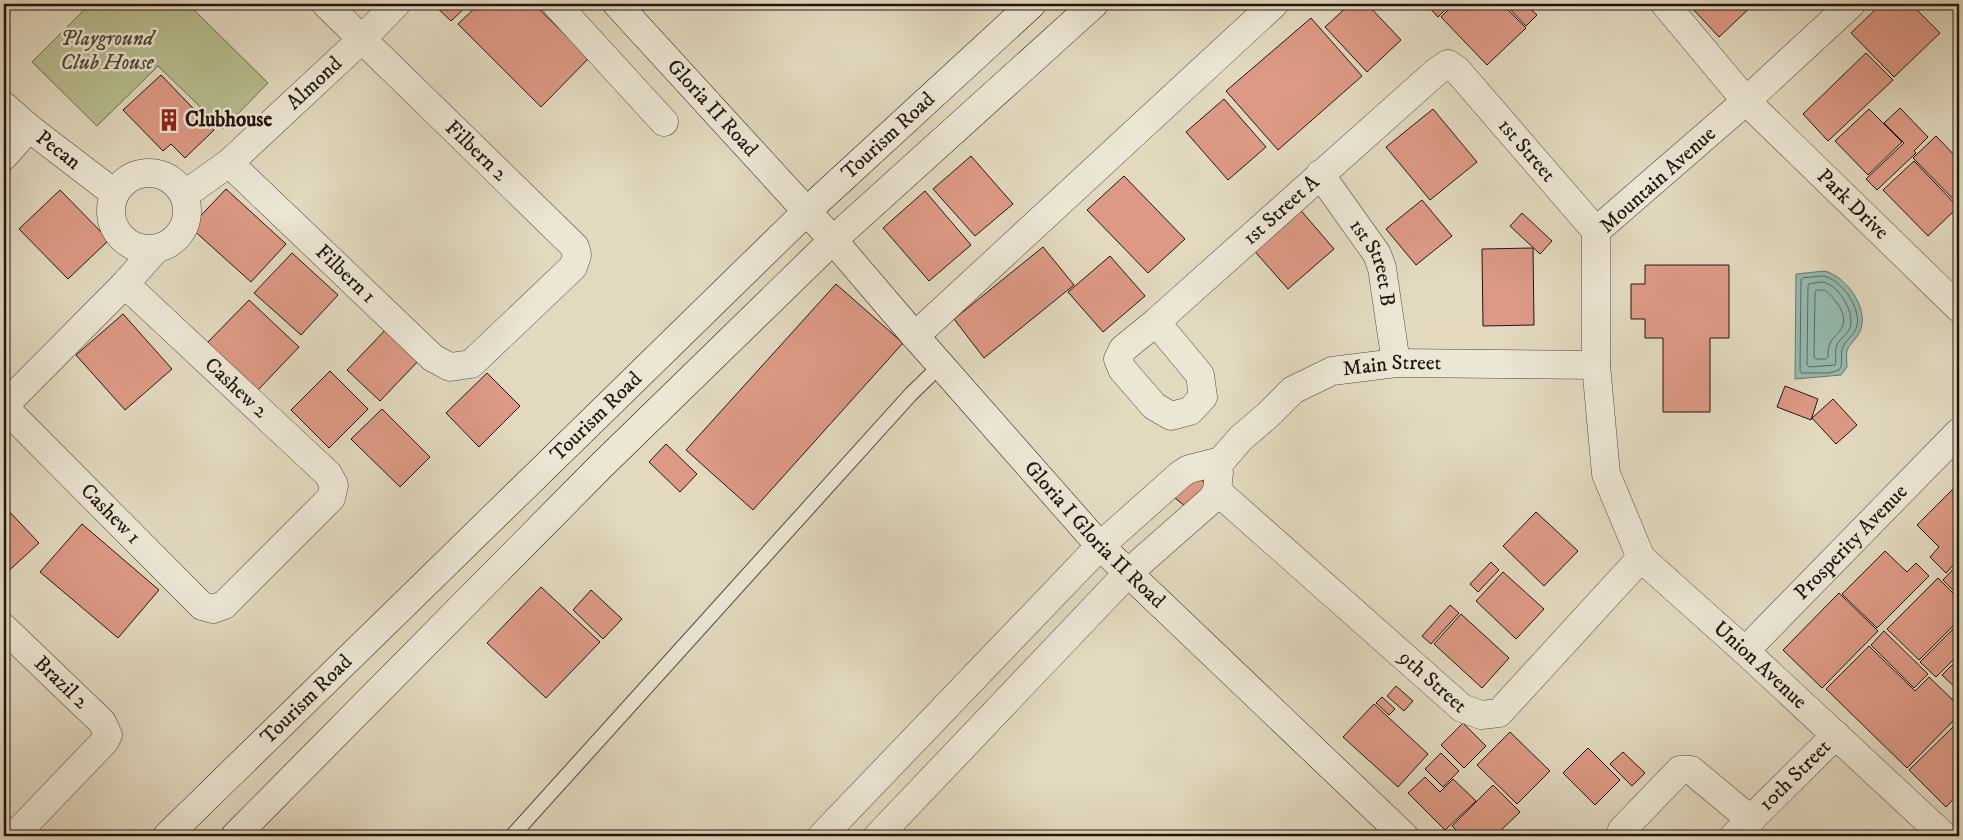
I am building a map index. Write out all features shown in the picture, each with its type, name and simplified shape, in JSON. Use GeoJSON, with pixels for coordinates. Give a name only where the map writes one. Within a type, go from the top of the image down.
{"type":"FeatureCollection","features":[{"type":"Feature","properties":{"kind":"street"},"geometry":{"type":"LineString","coordinates":[[326,4],[362,39]]}},
{"type":"Feature","properties":{"kind":"street","name":"Almond"},"geometry":{"type":"LineString","coordinates":[[184,195],[229,163],[362,39],[396,4]]}},
{"type":"Feature","properties":{"kind":"street"},"geometry":{"type":"LineString","coordinates":[[556,4],[664,122]]}},
{"type":"Feature","properties":{"kind":"street","name":"Tourism Road"},"geometry":{"type":"LineString","coordinates":[[167,836],[807,212],[1032,4]]}},
{"type":"Feature","properties":{"kind":"street","name":"Tourism Road"},"geometry":{"type":"LineString","coordinates":[[235,836],[601,466],[833,240],[1094,4]]}},
{"type":"Feature","properties":{"kind":"street"},"geometry":{"type":"LineString","coordinates":[[915,336],[1274,4]]}},
{"type":"Feature","properties":{"kind":"street","name":"Park Drive"},"geometry":{"type":"LineString","coordinates":[[1667,4],[1746,101],[1959,308]]}},
{"type":"Feature","properties":{"kind":"street","name":"Mountain Avenue"},"geometry":{"type":"LineString","coordinates":[[1606,474],[1596,365],[1596,231],[1746,101],[1851,4]]}},
{"type":"Feature","properties":{"kind":"street","name":"Gloria II Road"},"geometry":{"type":"LineString","coordinates":[[626,7],[807,212]]}},
{"type":"Feature","properties":{"kind":"street","name":"Filbern 2"},"geometry":{"type":"LineString","coordinates":[[362,39],[575,247],[577,255],[573,267],[470,364]]}},
{"type":"Feature","properties":{"kind":"street","name":"1st Street A"},"geometry":{"type":"LineString","coordinates":[[1156,322],[1200,375],[1203,397],[1190,411],[1171,416],[1154,406],[1122,369],[1118,359],[1123,349],[1156,322],[1436,72],[1448,64],[1457,70]]}},
{"type":"Feature","properties":{"kind":"street","name":"1st Street"},"geometry":{"type":"LineString","coordinates":[[1457,70],[1596,231]]}},
{"type":"Feature","properties":{"kind":"street","name":"Pecan"},"geometry":{"type":"LineString","coordinates":[[4,106],[29,128],[114,193]]}},
{"type":"Feature","properties":{"kind":"street"},"geometry":{"type":"LineString","coordinates":[[4,156],[29,128]]}},
{"type":"Feature","properties":{"kind":"street","name":"Filbern 1"},"geometry":{"type":"LineString","coordinates":[[229,163],[433,358],[450,367],[470,364]]}},
{"type":"Feature","properties":{"kind":"street"},"geometry":{"type":"LineString","coordinates":[[143,173],[167,177],[177,185],[184,195],[187,206],[187,218],[183,229],[172,242],[156,249],[143,250],[121,239],[114,229],[110,217],[110,205],[114,193],[122,183],[132,176],[143,173]]}},
{"type":"Feature","properties":{"kind":"street","name":"1st Street B"},"geometry":{"type":"LineString","coordinates":[[1320,174],[1377,254],[1382,268],[1396,363]]}},
{"type":"Feature","properties":{"kind":"street","name":"Gloria I Gloria II Road"},"geometry":{"type":"LineString","coordinates":[[807,212],[1100,546],[1404,836]]}},
{"type":"Feature","properties":{"kind":"street"},"geometry":{"type":"LineString","coordinates":[[4,406],[125,284],[156,249]]}},
{"type":"Feature","properties":{"kind":"street","name":"Cashew 2"},"geometry":{"type":"LineString","coordinates":[[125,284],[328,474],[334,485],[331,498],[224,605]]}},
{"type":"Feature","properties":{"kind":"street","name":"Main Street"},"geometry":{"type":"LineString","coordinates":[[1221,461],[1241,438],[1293,390],[1332,370],[1396,363],[1596,365]]}},
{"type":"Feature","properties":{"kind":"street","name":"Cashew 1"},"geometry":{"type":"LineString","coordinates":[[4,406],[202,606],[213,609],[224,605]]}},
{"type":"Feature","properties":{"kind":"street","name":"Prosperity Avenue"},"geometry":{"type":"LineString","coordinates":[[1745,651],[1959,432]]}},
{"type":"Feature","properties":{"kind":"street"},"geometry":{"type":"LineString","coordinates":[[822,836],[1100,546],[1189,469],[1221,461],[1217,490],[1211,500],[1128,572],[878,836]]}},
{"type":"Feature","properties":{"kind":"street","name":"Union Avenue"},"geometry":{"type":"LineString","coordinates":[[1606,474],[1641,558],[1745,651],[1944,836]]}},
{"type":"Feature","properties":{"kind":"street","name":"9th Street"},"geometry":{"type":"LineString","coordinates":[[1217,490],[1329,592],[1462,708],[1481,715],[1499,713],[1641,558]]}},
{"type":"Feature","properties":{"kind":"street"},"geometry":{"type":"LineString","coordinates":[[1150,502],[1180,528]]}},
{"type":"Feature","properties":{"kind":"street","name":"Brazil 2"},"geometry":{"type":"LineString","coordinates":[[4,628],[102,722],[108,735],[104,742],[14,836]]}},
{"type":"Feature","properties":{"kind":"street","name":"10th Street"},"geometry":{"type":"LineString","coordinates":[[1742,828],[1836,735]]}},
{"type":"Feature","properties":{"kind":"street"},"geometry":{"type":"LineString","coordinates":[[1620,836],[1622,830],[1680,770],[1685,768],[1691,770],[1742,828]]}},
{"type":"Feature","properties":{"kind":"lane"},"geometry":{"type":"LineString","coordinates":[[512,836],[911,394],[941,364]]}},
{"type":"Feature","properties":{"kind":"green space","name":"Playground Club House"},"geometry":{"type":"Polygon","coordinates":[[[90,4],[188,4],[268,83],[223,129],[158,66],[97,126],[32,62],[90,4]]]}},
{"type":"Feature","properties":{"kind":"water"},"geometry":{"type":"Polygon","coordinates":[[[1824,271],[1839,278],[1852,291],[1860,307],[1862,316],[1861,329],[1848,348],[1847,367],[1841,375],[1795,379],[1796,274],[1824,271]]]}},
{"type":"Feature","properties":{"kind":"building"},"geometry":{"type":"Polygon","coordinates":[[[433,4],[469,4],[451,21],[433,4]]]}},
{"type":"Feature","properties":{"kind":"building"},"geometry":{"type":"Polygon","coordinates":[[[479,4],[534,4],[589,58],[541,107],[458,24],[479,4]]]}},
{"type":"Feature","properties":{"kind":"building"},"geometry":{"type":"Polygon","coordinates":[[[1350,4],[1367,4],[1401,40],[1367,72],[1325,27],[1350,4]]]}},
{"type":"Feature","properties":{"kind":"building"},"geometry":{"type":"Polygon","coordinates":[[[1426,4],[1451,4],[1438,17],[1426,4]]]}},
{"type":"Feature","properties":{"kind":"building"},"geometry":{"type":"Polygon","coordinates":[[[1454,4],[1502,4],[1526,28],[1487,65],[1441,17],[1454,4]]]}},
{"type":"Feature","properties":{"kind":"building"},"geometry":{"type":"Polygon","coordinates":[[[1505,4],[1525,4],[1537,15],[1526,26],[1505,4]]]}},
{"type":"Feature","properties":{"kind":"building"},"geometry":{"type":"Polygon","coordinates":[[[1695,4],[1754,4],[1719,37],[1691,7],[1695,4]]]}},
{"type":"Feature","properties":{"kind":"building"},"geometry":{"type":"Polygon","coordinates":[[[1881,4],[1911,4],[1940,33],[1894,77],[1851,33],[1881,4]]]}},
{"type":"Feature","properties":{"kind":"building"},"geometry":{"type":"Polygon","coordinates":[[[1311,18],[1362,76],[1278,150],[1226,91],[1311,18]]]}},
{"type":"Feature","properties":{"kind":"building"},"geometry":{"type":"Polygon","coordinates":[[[1866,53],[1893,80],[1828,141],[1803,114],[1866,53]]]}},
{"type":"Feature","properties":{"kind":"building","name":"Clubhouse"},"geometry":{"type":"Polygon","coordinates":[[[161,75],[214,130],[185,158],[171,144],[163,151],[123,110],[161,75]]]}},
{"type":"Feature","properties":{"kind":"building"},"geometry":{"type":"Polygon","coordinates":[[[1224,99],[1266,147],[1228,180],[1186,132],[1224,99]]]}},
{"type":"Feature","properties":{"kind":"building"},"geometry":{"type":"Polygon","coordinates":[[[1900,108],[1928,137],[1914,151],[1916,153],[1877,190],[1866,179],[1904,143],[1884,123],[1900,108]]]}},
{"type":"Feature","properties":{"kind":"building"},"geometry":{"type":"Polygon","coordinates":[[[1433,109],[1477,162],[1430,200],[1386,147],[1433,109]]]}},
{"type":"Feature","properties":{"kind":"building"},"geometry":{"type":"Polygon","coordinates":[[[1869,109],[1902,142],[1868,175],[1835,141],[1869,109]]]}},
{"type":"Feature","properties":{"kind":"building"},"geometry":{"type":"Polygon","coordinates":[[[1936,136],[1959,160],[1959,205],[1913,158],[1936,136]]]}},
{"type":"Feature","properties":{"kind":"building"},"geometry":{"type":"Polygon","coordinates":[[[971,156],[1013,204],[975,236],[933,189],[971,156]]]}},
{"type":"Feature","properties":{"kind":"building"},"geometry":{"type":"Polygon","coordinates":[[[1914,161],[1958,207],[1928,236],[1883,190],[1914,161]]]}},
{"type":"Feature","properties":{"kind":"building"},"geometry":{"type":"Polygon","coordinates":[[[1124,176],[1185,239],[1148,273],[1087,210],[1124,176]]]}},
{"type":"Feature","properties":{"kind":"building"},"geometry":{"type":"Polygon","coordinates":[[[226,189],[286,244],[251,282],[190,227],[226,189]]]}},
{"type":"Feature","properties":{"kind":"building"},"geometry":{"type":"Polygon","coordinates":[[[60,190],[109,240],[68,279],[19,229],[60,190]]]}},
{"type":"Feature","properties":{"kind":"building"},"geometry":{"type":"Polygon","coordinates":[[[925,191],[971,245],[929,281],[883,228],[925,191]]]}},
{"type":"Feature","properties":{"kind":"building"},"geometry":{"type":"Polygon","coordinates":[[[1422,200],[1452,236],[1416,265],[1386,229],[1422,200]]]}},
{"type":"Feature","properties":{"kind":"building"},"geometry":{"type":"Polygon","coordinates":[[[1297,206],[1334,249],[1288,289],[1250,246],[1297,206]]]}},
{"type":"Feature","properties":{"kind":"building"},"geometry":{"type":"Polygon","coordinates":[[[1522,213],[1552,241],[1540,254],[1510,226],[1522,213]]]}},
{"type":"Feature","properties":{"kind":"building"},"geometry":{"type":"Polygon","coordinates":[[[1043,247],[1074,285],[984,358],[954,319],[1043,247]]]}},
{"type":"Feature","properties":{"kind":"building"},"geometry":{"type":"Polygon","coordinates":[[[1533,248],[1534,325],[1483,326],[1482,249],[1533,248]]]}},
{"type":"Feature","properties":{"kind":"building"},"geometry":{"type":"Polygon","coordinates":[[[292,253],[338,295],[301,335],[254,293],[292,253]]]}},
{"type":"Feature","properties":{"kind":"building"},"geometry":{"type":"Polygon","coordinates":[[[1110,256],[1145,296],[1103,332],[1068,292],[1110,256]]]}},
{"type":"Feature","properties":{"kind":"building"},"geometry":{"type":"Polygon","coordinates":[[[1645,265],[1729,265],[1729,338],[1710,338],[1710,412],[1663,412],[1663,338],[1645,338],[1645,319],[1631,319],[1631,284],[1645,284],[1645,265]]]}},
{"type":"Feature","properties":{"kind":"building"},"geometry":{"type":"Polygon","coordinates":[[[836,284],[903,343],[753,510],[686,450],[836,284]]]}},
{"type":"Feature","properties":{"kind":"building"},"geometry":{"type":"Polygon","coordinates":[[[249,300],[299,347],[257,391],[207,343],[249,300]]]}},
{"type":"Feature","properties":{"kind":"building"},"geometry":{"type":"Polygon","coordinates":[[[123,314],[172,369],[125,410],[76,355],[123,314]]]}},
{"type":"Feature","properties":{"kind":"building"},"geometry":{"type":"Polygon","coordinates":[[[390,325],[423,356],[380,401],[347,370],[390,325]]]}},
{"type":"Feature","properties":{"kind":"building"},"geometry":{"type":"Polygon","coordinates":[[[330,371],[368,409],[329,448],[291,410],[330,371]]]}},
{"type":"Feature","properties":{"kind":"building"},"geometry":{"type":"Polygon","coordinates":[[[487,373],[520,406],[479,447],[446,413],[487,373]]]}},
{"type":"Feature","properties":{"kind":"building"},"geometry":{"type":"Polygon","coordinates":[[[1785,386],[1818,399],[1811,420],[1777,407],[1785,386]]]}},
{"type":"Feature","properties":{"kind":"building"},"geometry":{"type":"Polygon","coordinates":[[[1833,399],[1857,425],[1836,444],[1812,418],[1833,399]]]}},
{"type":"Feature","properties":{"kind":"building"},"geometry":{"type":"Polygon","coordinates":[[[382,409],[430,457],[400,487],[351,439],[382,409]]]}},
{"type":"Feature","properties":{"kind":"building"},"geometry":{"type":"Polygon","coordinates":[[[666,444],[697,474],[680,492],[649,462],[666,444]]]}},
{"type":"Feature","properties":{"kind":"building"},"geometry":{"type":"Polygon","coordinates":[[[1196,475],[1212,489],[1191,511],[1175,498],[1196,475]]]}},
{"type":"Feature","properties":{"kind":"building"},"geometry":{"type":"Polygon","coordinates":[[[1955,487],[1959,491],[1959,559],[1946,573],[1930,557],[1939,547],[1917,525],[1955,487]]]}},
{"type":"Feature","properties":{"kind":"building"},"geometry":{"type":"Polygon","coordinates":[[[4,506],[39,543],[4,575],[4,506]]]}},
{"type":"Feature","properties":{"kind":"building"},"geometry":{"type":"Polygon","coordinates":[[[1536,512],[1578,551],[1544,586],[1503,546],[1536,512]]]}},
{"type":"Feature","properties":{"kind":"building"},"geometry":{"type":"Polygon","coordinates":[[[82,524],[159,590],[118,638],[40,572],[82,524]]]}},
{"type":"Feature","properties":{"kind":"building"},"geometry":{"type":"Polygon","coordinates":[[[1885,551],[1907,572],[1916,563],[1929,576],[1877,628],[1842,594],[1885,551]]]}},
{"type":"Feature","properties":{"kind":"building"},"geometry":{"type":"Polygon","coordinates":[[[1491,562],[1499,570],[1478,592],[1470,584],[1491,562]]]}},
{"type":"Feature","properties":{"kind":"building"},"geometry":{"type":"Polygon","coordinates":[[[1959,563],[1959,596],[1943,580],[1959,563]]]}},
{"type":"Feature","properties":{"kind":"building"},"geometry":{"type":"Polygon","coordinates":[[[1503,572],[1544,609],[1516,639],[1476,601],[1503,572]]]}},
{"type":"Feature","properties":{"kind":"building"},"geometry":{"type":"Polygon","coordinates":[[[1938,578],[1959,599],[1959,620],[1919,660],[1887,629],[1938,578]]]}},
{"type":"Feature","properties":{"kind":"building"},"geometry":{"type":"Polygon","coordinates":[[[541,587],[600,642],[546,698],[487,643],[541,587]]]}},
{"type":"Feature","properties":{"kind":"building"},"geometry":{"type":"Polygon","coordinates":[[[591,590],[622,619],[603,639],[573,610],[591,590]]]}},
{"type":"Feature","properties":{"kind":"building"},"geometry":{"type":"Polygon","coordinates":[[[1839,593],[1878,631],[1822,688],[1783,650],[1839,593]]]}},
{"type":"Feature","properties":{"kind":"building"},"geometry":{"type":"Polygon","coordinates":[[[1450,605],[1459,613],[1431,644],[1422,636],[1450,605]]]}},
{"type":"Feature","properties":{"kind":"building"},"geometry":{"type":"Polygon","coordinates":[[[1461,614],[1509,658],[1482,688],[1434,644],[1461,614]]]}},
{"type":"Feature","properties":{"kind":"building"},"geometry":{"type":"Polygon","coordinates":[[[1959,623],[1959,654],[1936,677],[1920,662],[1959,623]]]}},
{"type":"Feature","properties":{"kind":"building"},"geometry":{"type":"Polygon","coordinates":[[[1884,631],[1928,674],[1914,688],[1871,645],[1884,631]]]}},
{"type":"Feature","properties":{"kind":"building"},"geometry":{"type":"Polygon","coordinates":[[[1869,646],[1915,691],[1929,677],[1959,706],[1959,715],[1907,768],[1826,689],[1869,646]]]}},
{"type":"Feature","properties":{"kind":"building"},"geometry":{"type":"Polygon","coordinates":[[[1959,658],[1959,691],[1942,675],[1959,658]]]}},
{"type":"Feature","properties":{"kind":"building"},"geometry":{"type":"Polygon","coordinates":[[[1396,686],[1413,701],[1404,711],[1387,696],[1396,686]]]}},
{"type":"Feature","properties":{"kind":"building"},"geometry":{"type":"Polygon","coordinates":[[[1382,697],[1395,709],[1389,715],[1376,703],[1382,697]]]}},
{"type":"Feature","properties":{"kind":"building"},"geometry":{"type":"Polygon","coordinates":[[[1374,704],[1428,754],[1398,787],[1343,737],[1374,704]]]}},
{"type":"Feature","properties":{"kind":"building"},"geometry":{"type":"Polygon","coordinates":[[[1463,723],[1486,746],[1464,768],[1441,745],[1463,723]]]}},
{"type":"Feature","properties":{"kind":"building"},"geometry":{"type":"Polygon","coordinates":[[[1954,726],[1959,731],[1959,793],[1946,807],[1909,770],[1954,726]]]}},
{"type":"Feature","properties":{"kind":"building"},"geometry":{"type":"Polygon","coordinates":[[[1510,732],[1550,771],[1517,804],[1477,765],[1510,732]]]}},
{"type":"Feature","properties":{"kind":"building"},"geometry":{"type":"Polygon","coordinates":[[[1588,748],[1620,780],[1595,805],[1563,773],[1588,748]]]}},
{"type":"Feature","properties":{"kind":"building"},"geometry":{"type":"Polygon","coordinates":[[[1623,752],[1645,773],[1632,786],[1610,764],[1623,752]]]}},
{"type":"Feature","properties":{"kind":"building"},"geometry":{"type":"Polygon","coordinates":[[[1441,753],[1459,771],[1443,787],[1425,769],[1441,753]]]}},
{"type":"Feature","properties":{"kind":"building"},"geometry":{"type":"Polygon","coordinates":[[[1425,777],[1440,792],[1453,779],[1476,801],[1445,830],[1408,793],[1425,777]]]}},
{"type":"Feature","properties":{"kind":"building"},"geometry":{"type":"Polygon","coordinates":[[[1493,785],[1520,812],[1495,836],[1462,836],[1452,826],[1493,785]]]}},
{"type":"Feature","properties":{"kind":"place","name":"Clubhouse"},"geometry":{"type":"Point","coordinates":[169,120]}}]}
